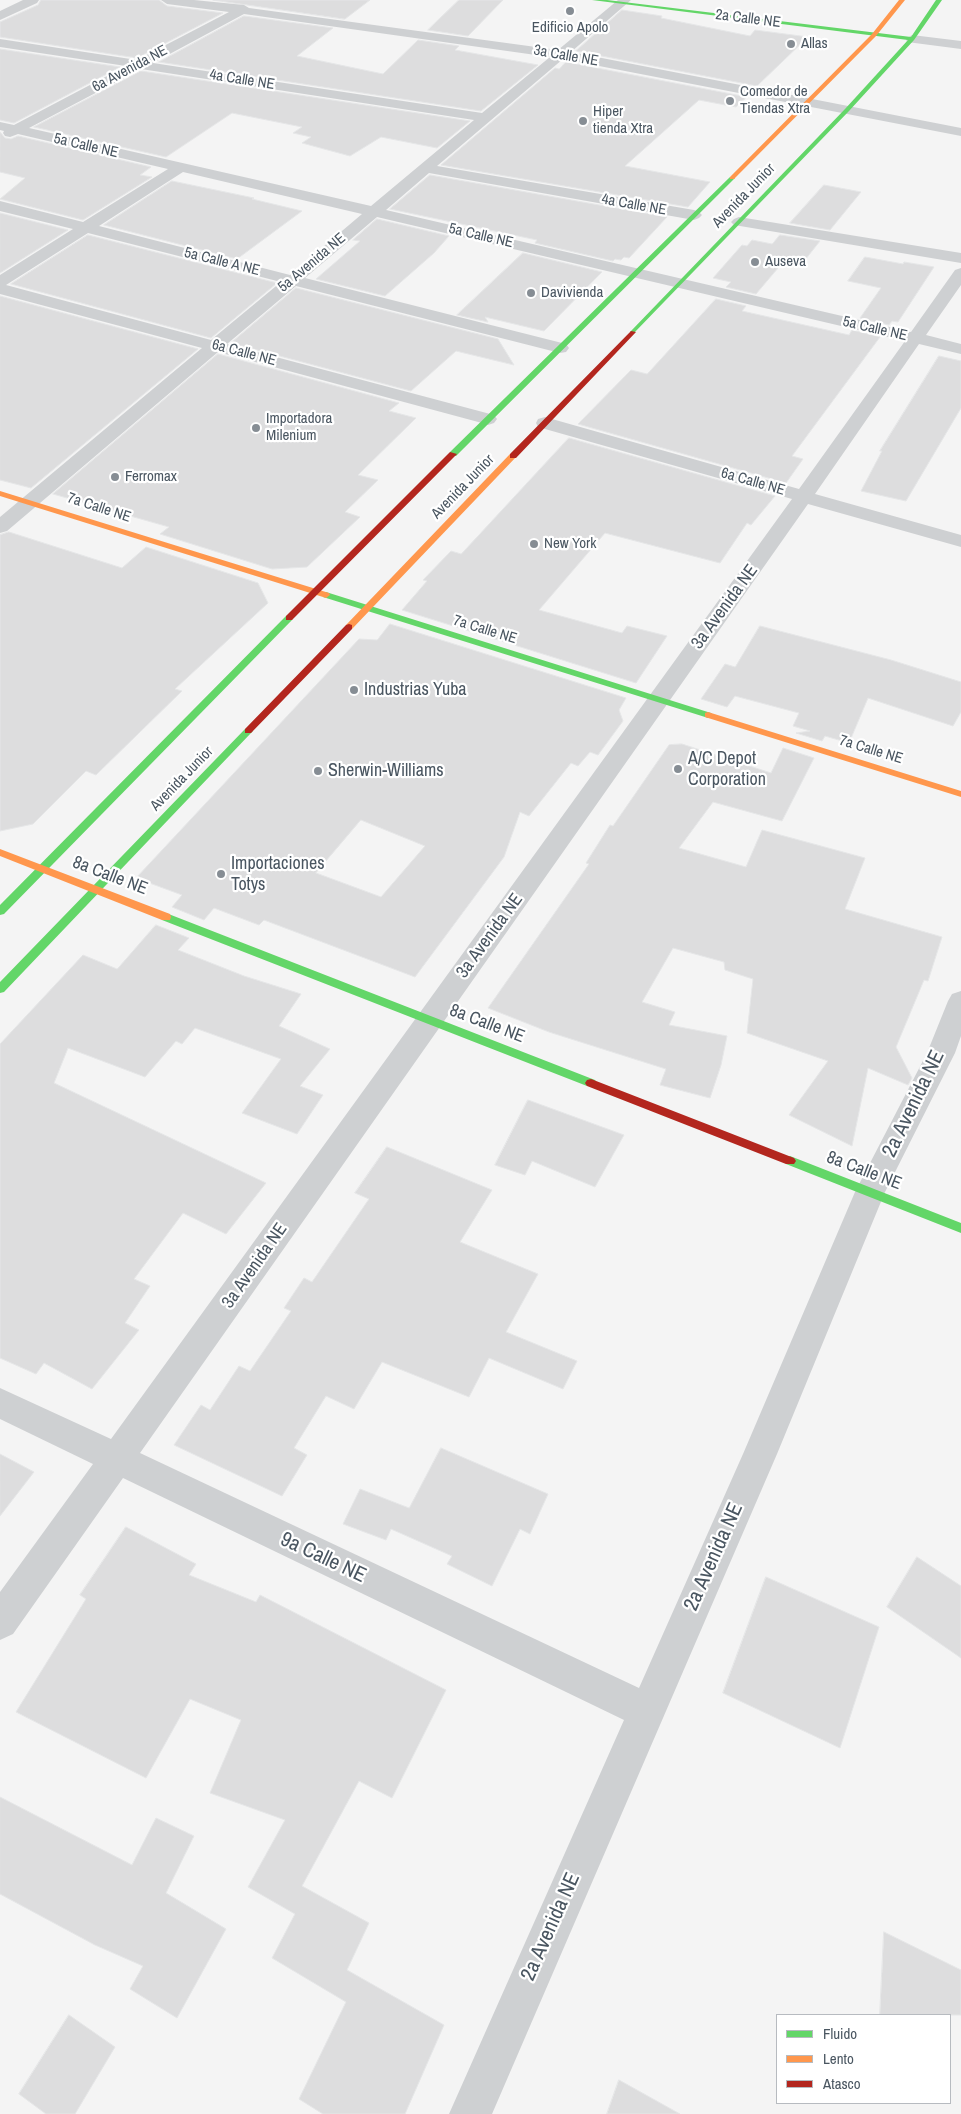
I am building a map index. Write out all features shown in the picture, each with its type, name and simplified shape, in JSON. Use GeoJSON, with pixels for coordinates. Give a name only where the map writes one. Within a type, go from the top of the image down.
{"type":"FeatureCollection","features":[{"type":"Feature","properties":{"kind":"main road","name":"2a Calle NE"},"geometry":{"type":"LineString","coordinates":[[595,0],[623,2],[912,40]]}},
{"type":"Feature","properties":{"kind":"main road","name":"Avenida Junior"},"geometry":{"type":"LineString","coordinates":[[0,911],[314,592],[808,103],[874,35],[902,0]]}},
{"type":"Feature","properties":{"kind":"main road","name":"Avenida Junior"},"geometry":{"type":"LineString","coordinates":[[0,989],[847,110],[912,40],[939,0]]}},
{"type":"Feature","properties":{"kind":"main road","name":"7a Calle NE"},"geometry":{"type":"LineString","coordinates":[[0,493],[961,794]]}},
{"type":"Feature","properties":{"kind":"main road","name":"8a Calle NE"},"geometry":{"type":"LineString","coordinates":[[0,852],[961,1228]]}},
{"type":"Feature","properties":{"kind":"street"},"geometry":{"type":"LineString","coordinates":[[0,16],[33,0]]}},
{"type":"Feature","properties":{"kind":"street","name":"3a Calle NE"},"geometry":{"type":"LineString","coordinates":[[167,0],[560,54],[961,132]]}},
{"type":"Feature","properties":{"kind":"street","name":"6a Avenida NE"},"geometry":{"type":"LineString","coordinates":[[0,139],[260,0]]}},
{"type":"Feature","properties":{"kind":"street","name":"5a Avenida NE"},"geometry":{"type":"LineString","coordinates":[[0,527],[623,2]]}},
{"type":"Feature","properties":{"kind":"street","name":"2a Calle NE"},"geometry":{"type":"LineString","coordinates":[[912,40],[961,46]]}},
{"type":"Feature","properties":{"kind":"street","name":"4a Calle NE"},"geometry":{"type":"LineString","coordinates":[[0,43],[485,118]]}},
{"type":"Feature","properties":{"kind":"street","name":"5a Calle NE"},"geometry":{"type":"LineString","coordinates":[[0,126],[637,272],[961,349]]}},
{"type":"Feature","properties":{"kind":"street"},"geometry":{"type":"LineString","coordinates":[[0,282],[180,168]]}},
{"type":"Feature","properties":{"kind":"street","name":"4a Calle NE"},"geometry":{"type":"LineString","coordinates":[[425,168],[694,215]]}},
{"type":"Feature","properties":{"kind":"street","name":"5a Calle A NE"},"geometry":{"type":"LineString","coordinates":[[0,206],[560,348]]}},
{"type":"Feature","properties":{"kind":"street"},"geometry":{"type":"LineString","coordinates":[[740,222],[961,258]]}},
{"type":"Feature","properties":{"kind":"street","name":"3a Avenida NE"},"geometry":{"type":"LineString","coordinates":[[0,1622],[659,700],[961,273]]}},
{"type":"Feature","properties":{"kind":"street","name":"6a Calle NE"},"geometry":{"type":"LineString","coordinates":[[0,288],[488,419]]}},
{"type":"Feature","properties":{"kind":"street","name":"6a Calle NE"},"geometry":{"type":"LineString","coordinates":[[545,423],[961,541]]}},
{"type":"Feature","properties":{"kind":"street","name":"2a Avenida NE"},"geometry":{"type":"LineString","coordinates":[[470,2114],[760,1454],[870,1192],[941,1053],[961,1001]]}},
{"type":"Feature","properties":{"kind":"street","name":"9a Calle NE"},"geometry":{"type":"LineString","coordinates":[[0,1403],[646,1711]]}},
{"type":"Feature","properties":{"kind":"building"},"geometry":{"type":"Polygon","coordinates":[[[41,0],[159,0],[167,6],[223,13],[137,58],[0,37],[0,22],[38,5],[41,0]]]}},
{"type":"Feature","properties":{"kind":"building"},"geometry":{"type":"Polygon","coordinates":[[[213,0],[370,0],[345,19],[213,0]]]}},
{"type":"Feature","properties":{"kind":"building"},"geometry":{"type":"Polygon","coordinates":[[[459,0],[503,0],[468,36],[428,30],[459,0]]]}},
{"type":"Feature","properties":{"kind":"building"},"geometry":{"type":"Polygon","coordinates":[[[622,10],[662,16],[661,18],[750,36],[755,30],[808,37],[757,86],[576,51],[622,10]]]}},
{"type":"Feature","properties":{"kind":"building"},"geometry":{"type":"Polygon","coordinates":[[[244,16],[333,28],[297,56],[383,74],[418,40],[459,46],[455,50],[538,65],[481,111],[159,62],[244,16]]]}},
{"type":"Feature","properties":{"kind":"building"},"geometry":{"type":"Polygon","coordinates":[[[0,49],[120,67],[14,123],[0,120],[0,49]]]}},
{"type":"Feature","properties":{"kind":"building","name":"Hiper tienda Xtra"},"geometry":{"type":"Polygon","coordinates":[[[566,62],[747,97],[736,107],[699,100],[625,166],[710,182],[688,207],[441,165],[555,68],[559,69],[566,62]]]}},
{"type":"Feature","properties":{"kind":"building"},"geometry":{"type":"Polygon","coordinates":[[[141,71],[470,121],[437,148],[381,137],[350,156],[302,143],[311,137],[293,133],[302,127],[232,113],[166,157],[34,127],[141,71]]]}},
{"type":"Feature","properties":{"kind":"building"},"geometry":{"type":"Polygon","coordinates":[[[0,132],[5,138],[11,139],[18,136],[151,167],[140,175],[152,177],[83,220],[0,199],[25,178],[0,172],[0,132]]]}},
{"type":"Feature","properties":{"kind":"building"},"geometry":{"type":"Polygon","coordinates":[[[430,175],[667,217],[629,258],[624,257],[621,260],[615,259],[613,261],[535,243],[537,240],[390,209],[430,175]]]}},
{"type":"Feature","properties":{"kind":"building"},"geometry":{"type":"Polygon","coordinates":[[[172,181],[254,198],[252,199],[302,211],[237,259],[104,225],[172,181]]]}},
{"type":"Feature","properties":{"kind":"building"},"geometry":{"type":"Polygon","coordinates":[[[824,185],[861,192],[830,230],[790,223],[824,185]]]}},
{"type":"Feature","properties":{"kind":"building"},"geometry":{"type":"Polygon","coordinates":[[[0,213],[68,230],[0,273],[0,213]]]}},
{"type":"Feature","properties":{"kind":"building"},"geometry":{"type":"Polygon","coordinates":[[[377,219],[449,236],[434,253],[385,296],[316,279],[360,241],[353,240],[377,219]]]}},
{"type":"Feature","properties":{"kind":"building"},"geometry":{"type":"Polygon","coordinates":[[[88,235],[277,283],[211,338],[11,284],[88,235]]]}},
{"type":"Feature","properties":{"kind":"building","name":"Auseva"},"geometry":{"type":"Polygon","coordinates":[[[780,235],[820,241],[801,265],[784,261],[756,294],[726,287],[731,282],[713,278],[742,245],[747,246],[752,240],[772,244],[780,235]]]}},
{"type":"Feature","properties":{"kind":"building","name":"Davivienda"},"geometry":{"type":"Polygon","coordinates":[[[523,253],[602,272],[544,331],[485,317],[488,322],[457,315],[523,253]]]}},
{"type":"Feature","properties":{"kind":"building"},"geometry":{"type":"Polygon","coordinates":[[[865,257],[934,267],[898,322],[892,321],[889,325],[860,318],[881,288],[848,281],[865,257]]]}},
{"type":"Feature","properties":{"kind":"building"},"geometry":{"type":"Polygon","coordinates":[[[296,288],[498,339],[514,365],[456,351],[411,391],[231,343],[296,288]]]}},
{"type":"Feature","properties":{"kind":"building"},"geometry":{"type":"Polygon","coordinates":[[[0,296],[198,349],[31,488],[0,480],[0,296]]]}},
{"type":"Feature","properties":{"kind":"building"},"geometry":{"type":"Polygon","coordinates":[[[716,299],[746,306],[742,311],[849,335],[852,330],[880,337],[792,456],[803,459],[786,483],[578,424],[631,370],[647,374],[716,299]]]}},
{"type":"Feature","properties":{"kind":"building"},"geometry":{"type":"Polygon","coordinates":[[[218,354],[399,403],[389,411],[416,418],[358,475],[378,480],[345,512],[360,517],[307,567],[272,569],[160,534],[169,527],[53,494],[218,354]]]}},
{"type":"Feature","properties":{"kind":"building"},"geometry":{"type":"Polygon","coordinates":[[[939,356],[961,361],[961,408],[906,501],[861,491],[882,451],[880,451],[939,356]]]}},
{"type":"Feature","properties":{"kind":"building"},"geometry":{"type":"Polygon","coordinates":[[[569,438],[775,496],[751,525],[747,523],[720,563],[605,533],[539,610],[622,633],[627,626],[667,636],[636,683],[402,610],[427,581],[423,580],[451,551],[461,554],[569,438]]]}},
{"type":"Feature","properties":{"kind":"building"},"geometry":{"type":"Polygon","coordinates":[[[9,532],[122,568],[146,547],[258,583],[268,603],[175,689],[182,691],[96,775],[86,771],[33,824],[0,831],[0,535],[9,532]]]}},
{"type":"Feature","properties":{"kind":"building"},"geometry":{"type":"Polygon","coordinates":[[[390,624],[626,698],[619,710],[623,721],[598,755],[590,752],[578,766],[571,763],[529,816],[520,812],[504,857],[415,977],[264,920],[259,925],[214,908],[204,920],[172,907],[182,895],[136,878],[359,639],[377,640],[390,624]],[[361,820],[316,873],[381,897],[425,846],[361,820]]]}},
{"type":"Feature","properties":{"kind":"building"},"geometry":{"type":"Polygon","coordinates":[[[760,626],[891,660],[961,682],[961,712],[953,726],[868,698],[849,743],[825,736],[822,741],[796,733],[810,731],[793,726],[799,713],[735,696],[727,707],[701,699],[725,664],[735,667],[760,626]]]}},
{"type":"Feature","properties":{"kind":"building"},"geometry":{"type":"Polygon","coordinates":[[[682,744],[771,773],[783,748],[814,758],[782,821],[713,802],[679,848],[746,867],[762,830],[865,858],[845,909],[942,937],[928,981],[924,980],[896,1047],[912,1078],[908,1085],[868,1068],[852,1146],[789,1115],[828,1061],[747,1033],[753,979],[725,970],[724,962],[673,948],[642,1002],[675,1012],[669,1025],[727,1036],[721,1065],[710,1098],[660,1085],[666,1069],[549,1032],[488,1008],[589,864],[586,863],[610,825],[613,826],[669,745],[682,744]]]}},
{"type":"Feature","properties":{"kind":"building"},"geometry":{"type":"Polygon","coordinates":[[[156,925],[189,938],[178,950],[244,976],[301,994],[279,1026],[330,1049],[300,1086],[323,1095],[297,1134],[242,1113],[281,1059],[195,1028],[182,1044],[176,1041],[145,1077],[68,1048],[54,1083],[266,1183],[226,1234],[183,1213],[134,1279],[150,1286],[125,1323],[139,1330],[92,1389],[44,1363],[36,1374],[0,1358],[0,1044],[83,955],[117,969],[156,925]]]}},
{"type":"Feature","properties":{"kind":"building"},"geometry":{"type":"Polygon","coordinates":[[[528,1100],[624,1135],[595,1187],[532,1161],[525,1175],[495,1165],[528,1100]]]}},
{"type":"Feature","properties":{"kind":"building"},"geometry":{"type":"Polygon","coordinates":[[[387,1147],[492,1190],[460,1242],[538,1274],[506,1332],[577,1361],[563,1389],[489,1358],[469,1397],[382,1362],[354,1409],[326,1396],[294,1448],[307,1455],[282,1496],[174,1445],[201,1405],[210,1410],[239,1366],[250,1371],[291,1311],[284,1308],[304,1278],[312,1282],[369,1199],[355,1193],[387,1147]]]}},
{"type":"Feature","properties":{"kind":"building"},"geometry":{"type":"Polygon","coordinates":[[[441,1448],[548,1494],[530,1534],[520,1529],[492,1586],[447,1564],[452,1556],[391,1529],[386,1540],[343,1524],[360,1489],[409,1508],[441,1448]]]}},
{"type":"Feature","properties":{"kind":"building"},"geometry":{"type":"Polygon","coordinates":[[[0,1454],[34,1472],[0,1516],[0,1454]]]}},
{"type":"Feature","properties":{"kind":"building"},"geometry":{"type":"Polygon","coordinates":[[[126,1527],[196,1564],[189,1575],[256,1602],[260,1595],[446,1690],[392,1798],[359,1781],[302,1886],[369,1923],[347,1970],[444,2025],[405,2114],[323,2114],[299,2099],[346,2002],[272,1958],[295,1914],[248,1887],[285,1820],[210,1793],[241,1720],[190,1699],[146,1778],[16,1712],[86,1599],[80,1595],[126,1527]]]}},
{"type":"Feature","properties":{"kind":"building"},"geometry":{"type":"Polygon","coordinates":[[[917,1557],[961,1586],[961,1658],[887,1607],[917,1557]]]}},
{"type":"Feature","properties":{"kind":"building"},"geometry":{"type":"Polygon","coordinates":[[[766,1577],[879,1627],[840,1748],[723,1693],[766,1577]]]}},
{"type":"Feature","properties":{"kind":"building"},"geometry":{"type":"Polygon","coordinates":[[[0,1797],[132,1865],[156,1818],[194,1836],[166,1893],[226,1929],[177,2018],[130,1989],[143,1966],[95,1945],[0,1894],[0,1797]]]}},
{"type":"Feature","properties":{"kind":"building"},"geometry":{"type":"Polygon","coordinates":[[[884,1932],[961,1970],[961,2015],[880,2014],[884,1932]]]}},
{"type":"Feature","properties":{"kind":"building"},"geometry":{"type":"Polygon","coordinates":[[[69,2015],[115,2047],[75,2114],[46,2114],[19,2094],[69,2015]]]}},
{"type":"Feature","properties":{"kind":"building"},"geometry":{"type":"Polygon","coordinates":[[[619,2080],[680,2114],[607,2114],[619,2080]]]}},
{"type":"Feature","properties":{"kind":"traffic: fast"},"geometry":{"type":"LineString","coordinates":[[595,0],[912,39]]}},
{"type":"Feature","properties":{"kind":"traffic: fast"},"geometry":{"type":"LineString","coordinates":[[633,332],[847,110],[912,39],[939,0]]}},
{"type":"Feature","properties":{"kind":"traffic: fast"},"geometry":{"type":"LineString","coordinates":[[453,454],[732,178]]}},
{"type":"Feature","properties":{"kind":"traffic: fast"},"geometry":{"type":"LineString","coordinates":[[326,595],[708,715]]}},
{"type":"Feature","properties":{"kind":"traffic: fast"},"geometry":{"type":"LineString","coordinates":[[0,911],[289,618]]}},
{"type":"Feature","properties":{"kind":"traffic: fast"},"geometry":{"type":"LineString","coordinates":[[0,989],[248,731]]}},
{"type":"Feature","properties":{"kind":"traffic: fast"},"geometry":{"type":"LineString","coordinates":[[166,917],[591,1083]]}},
{"type":"Feature","properties":{"kind":"traffic: fast"},"geometry":{"type":"LineString","coordinates":[[790,1161],[961,1228]]}},
{"type":"Feature","properties":{"kind":"traffic: slow"},"geometry":{"type":"LineString","coordinates":[[732,178],[874,35],[902,0]]}},
{"type":"Feature","properties":{"kind":"traffic: slow"},"geometry":{"type":"LineString","coordinates":[[349,627],[513,456]]}},
{"type":"Feature","properties":{"kind":"traffic: slow"},"geometry":{"type":"LineString","coordinates":[[0,493],[326,595]]}},
{"type":"Feature","properties":{"kind":"traffic: slow"},"geometry":{"type":"LineString","coordinates":[[708,715],[961,794]]}},
{"type":"Feature","properties":{"kind":"traffic: slow"},"geometry":{"type":"LineString","coordinates":[[0,852],[166,917]]}},
{"type":"Feature","properties":{"kind":"traffic: jam"},"geometry":{"type":"LineString","coordinates":[[513,456],[633,332]]}},
{"type":"Feature","properties":{"kind":"traffic: jam"},"geometry":{"type":"LineString","coordinates":[[289,618],[453,454]]}},
{"type":"Feature","properties":{"kind":"traffic: jam"},"geometry":{"type":"LineString","coordinates":[[248,731],[349,627]]}},
{"type":"Feature","properties":{"kind":"traffic: jam"},"geometry":{"type":"LineString","coordinates":[[591,1083],[790,1161]]}},
{"type":"Feature","properties":{"kind":"place","name":"Edificio Apolo"},"geometry":{"type":"Point","coordinates":[570,11]}},
{"type":"Feature","properties":{"kind":"place","name":"Allas"},"geometry":{"type":"Point","coordinates":[791,44]}},
{"type":"Feature","properties":{"kind":"place","name":"Comedor de Tiendas Xtra"},"geometry":{"type":"Point","coordinates":[730,101]}},
{"type":"Feature","properties":{"kind":"place","name":"Hiper tienda Xtra"},"geometry":{"type":"Point","coordinates":[583,121]}},
{"type":"Feature","properties":{"kind":"place","name":"Auseva"},"geometry":{"type":"Point","coordinates":[755,262]}},
{"type":"Feature","properties":{"kind":"place","name":"Davivienda"},"geometry":{"type":"Point","coordinates":[531,293]}},
{"type":"Feature","properties":{"kind":"place","name":"Importadora Milenium"},"geometry":{"type":"Point","coordinates":[256,428]}},
{"type":"Feature","properties":{"kind":"place","name":"Ferromax"},"geometry":{"type":"Point","coordinates":[115,477]}},
{"type":"Feature","properties":{"kind":"place","name":"New York"},"geometry":{"type":"Point","coordinates":[534,544]}},
{"type":"Feature","properties":{"kind":"place","name":"Industrias Yuba"},"geometry":{"type":"Point","coordinates":[354,690]}},
{"type":"Feature","properties":{"kind":"place","name":"A/C Depot Corporation"},"geometry":{"type":"Point","coordinates":[678,769]}},
{"type":"Feature","properties":{"kind":"place","name":"Sherwin-Williams"},"geometry":{"type":"Point","coordinates":[318,771]}},
{"type":"Feature","properties":{"kind":"place","name":"Importaciones Totys"},"geometry":{"type":"Point","coordinates":[221,874]}}]}
